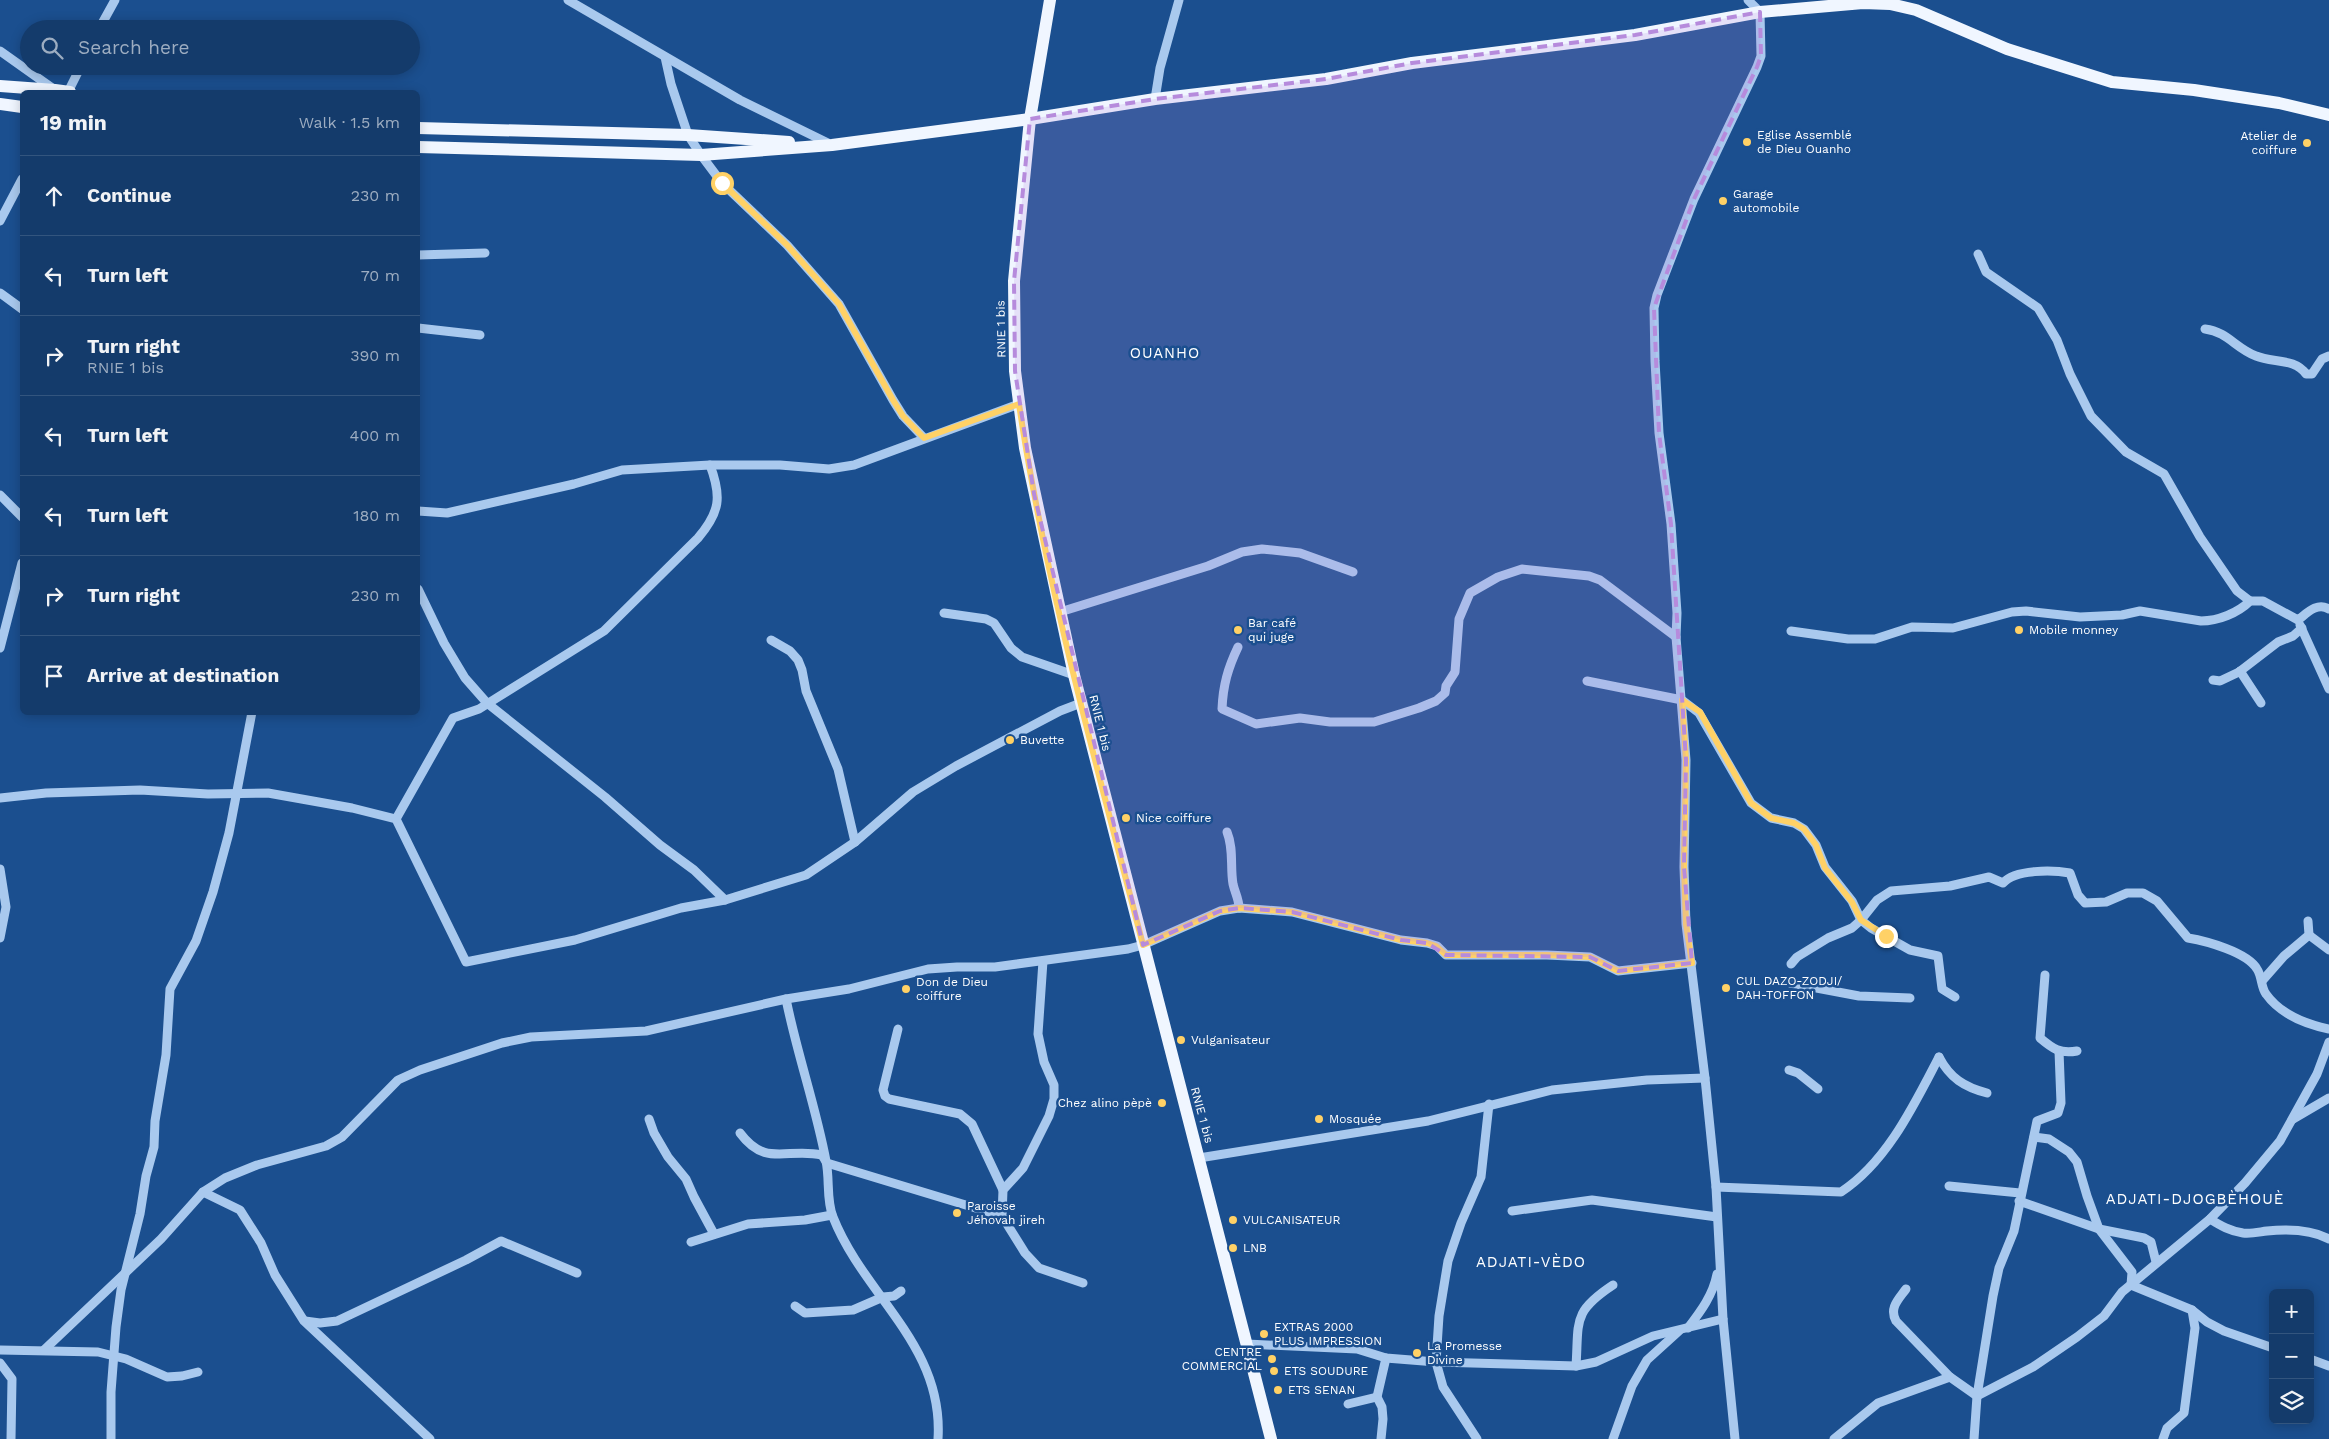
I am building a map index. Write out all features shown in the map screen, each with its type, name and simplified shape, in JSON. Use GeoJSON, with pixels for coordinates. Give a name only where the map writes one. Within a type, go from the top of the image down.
{"type":"FeatureCollection","features":[{"type":"Feature","properties":{"kind":"main road","name":"RNIE 1 bis"},"geometry":{"type":"LineString","coordinates":[[1050,0],[1030,119],[1014,281],[1014,338],[1019,404],[1034,494],[1074,675],[1271,1439]]}},
{"type":"Feature","properties":{"kind":"main road"},"geometry":{"type":"LineString","coordinates":[[420,147],[702,155],[832,145],[1030,119],[1156,99],[1326,79],[1412,63],[1635,35],[1760,12],[1862,3],[1890,4],[1916,10],[2041,61],[2112,82],[2194,90],[2279,103],[2329,115]]}},
{"type":"Feature","properties":{"kind":"main road"},"geometry":{"type":"LineString","coordinates":[[0,86],[43,90]]}},
{"type":"Feature","properties":{"kind":"main road"},"geometry":{"type":"LineString","coordinates":[[0,104],[20,107]]}},
{"type":"Feature","properties":{"kind":"main road"},"geometry":{"type":"LineString","coordinates":[[420,128],[688,135],[832,145]]}},
{"type":"Feature","properties":{"kind":"street"},"geometry":{"type":"LineString","coordinates":[[104,20],[115,0]]}},
{"type":"Feature","properties":{"kind":"street"},"geometry":{"type":"LineString","coordinates":[[568,0],[740,100],[832,145]]}},
{"type":"Feature","properties":{"kind":"street"},"geometry":{"type":"LineString","coordinates":[[1156,99],[1160,68],[1179,0]]}},
{"type":"Feature","properties":{"kind":"street"},"geometry":{"type":"LineString","coordinates":[[1735,1439],[1723,1319],[1716,1187],[1692,963],[1686,924],[1684,866],[1686,760],[1676,637],[1677,613],[1670,524],[1659,433],[1654,308],[1657,295],[1694,199],[1761,56],[1760,12],[1748,0]]}},
{"type":"Feature","properties":{"kind":"street"},"geometry":{"type":"LineString","coordinates":[[0,51],[20,64]]}},
{"type":"Feature","properties":{"kind":"street"},"geometry":{"type":"LineString","coordinates":[[665,57],[671,84],[688,135],[722,183],[787,245],[839,304],[903,416],[924,438]]}},
{"type":"Feature","properties":{"kind":"street"},"geometry":{"type":"LineString","coordinates":[[38,75],[62,90]]}},
{"type":"Feature","properties":{"kind":"street"},"geometry":{"type":"LineString","coordinates":[[66,90],[75,75]]}},
{"type":"Feature","properties":{"kind":"street"},"geometry":{"type":"LineString","coordinates":[[0,221],[20,183]]}},
{"type":"Feature","properties":{"kind":"street"},"geometry":{"type":"LineString","coordinates":[[420,255],[485,253]]}},
{"type":"Feature","properties":{"kind":"street"},"geometry":{"type":"LineString","coordinates":[[1978,254],[1986,272],[2038,308],[2057,340],[2070,374],[2091,416],[2126,452],[2164,474],[2200,537],[2237,591],[2250,601],[2263,601],[2300,624],[2329,688]]}},
{"type":"Feature","properties":{"kind":"street"},"geometry":{"type":"LineString","coordinates":[[0,293],[20,308]]}},
{"type":"Feature","properties":{"kind":"street"},"geometry":{"type":"LineString","coordinates":[[0,303],[10,302]]}},
{"type":"Feature","properties":{"kind":"street"},"geometry":{"type":"LineString","coordinates":[[420,328],[480,336]]}},
{"type":"Feature","properties":{"kind":"street"},"geometry":{"type":"LineString","coordinates":[[2206,329],[2219,331],[2244,350],[2271,361],[2285,361],[2302,368],[2306,374],[2312,374],[2322,359],[2329,356]]}},
{"type":"Feature","properties":{"kind":"street"},"geometry":{"type":"LineString","coordinates":[[420,511],[453,512],[574,484],[622,470],[710,465],[828,469],[854,466],[924,438],[1019,404]]}},
{"type":"Feature","properties":{"kind":"street"},"geometry":{"type":"LineString","coordinates":[[396,819],[454,718],[479,709],[604,631],[698,538],[711,523],[717,506],[718,487],[710,465]]}},
{"type":"Feature","properties":{"kind":"street"},"geometry":{"type":"LineString","coordinates":[[0,495],[20,515]]}},
{"type":"Feature","properties":{"kind":"street"},"geometry":{"type":"LineString","coordinates":[[1060,612],[1208,566],[1242,552],[1262,549],[1300,553],[1353,572]]}},
{"type":"Feature","properties":{"kind":"street"},"geometry":{"type":"LineString","coordinates":[[1238,647],[1228,668],[1223,686],[1222,708],[1256,724],[1300,718],[1358,723],[1374,722],[1419,708],[1436,701],[1445,693],[1446,686],[1455,672],[1459,618],[1470,593],[1498,577],[1522,569],[1589,576],[1600,580],[1676,637]]}},
{"type":"Feature","properties":{"kind":"street"},"geometry":{"type":"LineString","coordinates":[[0,648],[20,572]]}},
{"type":"Feature","properties":{"kind":"street"},"geometry":{"type":"LineString","coordinates":[[420,593],[444,643],[465,678],[487,703],[694,870],[725,900]]}},
{"type":"Feature","properties":{"kind":"street"},"geometry":{"type":"LineString","coordinates":[[1791,631],[1848,639],[1875,639],[1912,627],[1953,628],[2012,612],[2026,611],[2080,617],[2122,615],[2140,611],[2211,621],[2241,610],[2250,601]]}},
{"type":"Feature","properties":{"kind":"street"},"geometry":{"type":"LineString","coordinates":[[2213,680],[2220,681],[2240,671],[2278,642],[2293,636],[2312,608],[2325,606],[2329,609]]}},
{"type":"Feature","properties":{"kind":"street"},"geometry":{"type":"LineString","coordinates":[[944,613],[986,619],[994,624],[1011,648],[1022,657],[1074,675]]}},
{"type":"Feature","properties":{"kind":"street"},"geometry":{"type":"LineString","coordinates":[[771,640],[790,651],[798,660],[806,691],[838,769],[855,842]]}},
{"type":"Feature","properties":{"kind":"street"},"geometry":{"type":"LineString","coordinates":[[2240,671],[2261,703]]}},
{"type":"Feature","properties":{"kind":"street"},"geometry":{"type":"LineString","coordinates":[[1587,681],[1682,700],[1700,712],[1751,803],[1771,818],[1794,823],[1804,829],[1816,845],[1825,868],[1852,902],[1861,920],[1910,950],[1938,956],[1942,989],[1955,997]]}},
{"type":"Feature","properties":{"kind":"street"},"geometry":{"type":"LineString","coordinates":[[0,798],[46,793],[140,790],[208,794],[268,792],[352,808],[396,819],[466,962],[575,940],[681,908],[725,900],[806,875],[855,842],[913,792],[942,774],[1060,711],[1081,703]]}},
{"type":"Feature","properties":{"kind":"street"},"geometry":{"type":"LineString","coordinates":[[111,1439],[111,1392],[116,1327],[125,1272],[140,1214],[146,1176],[154,1147],[155,1121],[166,1056],[170,989],[196,941],[213,892],[238,793],[251,715]]}},
{"type":"Feature","properties":{"kind":"street"},"geometry":{"type":"LineString","coordinates":[[1227,832],[1232,844],[1233,885],[1239,901],[1239,908]]}},
{"type":"Feature","properties":{"kind":"street"},"geometry":{"type":"LineString","coordinates":[[0,869],[6,907],[0,938]]}},
{"type":"Feature","properties":{"kind":"street"},"geometry":{"type":"LineString","coordinates":[[1791,964],[1797,957],[1828,938],[1852,928],[1877,900],[1891,891],[1950,886],[1989,878],[2003,882],[2008,877],[2038,871],[2070,873],[2078,895],[2085,903],[2106,902],[2127,892],[2143,892],[2157,901],[2188,938],[2205,941],[2238,954],[2257,968],[2265,994],[2290,1016],[2329,1029]]}},
{"type":"Feature","properties":{"kind":"street"},"geometry":{"type":"LineString","coordinates":[[44,1350],[162,1238],[203,1192],[225,1178],[257,1165],[326,1146],[342,1137],[398,1080],[429,1067],[502,1043],[531,1037],[646,1031],[786,999],[849,989],[928,969],[957,966],[995,967],[1143,945],[1220,911],[1239,908],[1292,912],[1401,940],[1427,943],[1436,946],[1446,955],[1590,957],[1618,971],[1692,963]]}},
{"type":"Feature","properties":{"kind":"street"},"geometry":{"type":"LineString","coordinates":[[2308,921],[2309,935],[2329,950]]}},
{"type":"Feature","properties":{"kind":"street"},"geometry":{"type":"LineString","coordinates":[[2262,981],[2284,956],[2309,935]]}},
{"type":"Feature","properties":{"kind":"street"},"geometry":{"type":"LineString","coordinates":[[1042,961],[1038,1034],[1044,1062],[1054,1085],[1053,1107],[1023,1168],[1004,1190],[1001,1201],[1002,1216],[1025,1253],[1039,1268],[1083,1283]]}},
{"type":"Feature","properties":{"kind":"street"},"geometry":{"type":"LineString","coordinates":[[2045,975],[2040,1038],[2064,1053],[2077,1051]]}},
{"type":"Feature","properties":{"kind":"street"},"geometry":{"type":"LineString","coordinates":[[1790,983],[1859,996],[1910,998]]}},
{"type":"Feature","properties":{"kind":"street"},"geometry":{"type":"LineString","coordinates":[[786,999],[827,1163],[832,1215],[844,1241],[915,1347],[930,1377],[933,1385],[938,1439]]}},
{"type":"Feature","properties":{"kind":"street"},"geometry":{"type":"LineString","coordinates":[[898,1029],[883,1090],[885,1096],[889,1099],[960,1114],[972,1124],[1004,1190]]}},
{"type":"Feature","properties":{"kind":"street"},"geometry":{"type":"LineString","coordinates":[[1977,1396],[2033,1367],[2077,1337],[2104,1316],[2122,1292],[2156,1262],[2210,1220],[2245,1183],[2280,1141],[2317,1074],[2329,1042]]}},
{"type":"Feature","properties":{"kind":"street"},"geometry":{"type":"LineString","coordinates":[[1974,1439],[1977,1396],[1999,1268],[2014,1231],[2019,1197],[2037,1121],[2058,1113],[2060,1103],[2059,1051]]}},
{"type":"Feature","properties":{"kind":"street"},"geometry":{"type":"LineString","coordinates":[[1716,1187],[1841,1192],[1858,1181],[1878,1158],[1926,1085],[1939,1057],[1954,1079],[1964,1086],[1987,1093]]}},
{"type":"Feature","properties":{"kind":"street"},"geometry":{"type":"LineString","coordinates":[[1790,1070],[1798,1073],[1818,1089]]}},
{"type":"Feature","properties":{"kind":"street"},"geometry":{"type":"LineString","coordinates":[[1199,1158],[1428,1121],[1489,1104],[1552,1090],[1647,1080],[1705,1078]]}},
{"type":"Feature","properties":{"kind":"street"},"geometry":{"type":"LineString","coordinates":[[2291,1121],[2329,1098]]}},
{"type":"Feature","properties":{"kind":"street"},"geometry":{"type":"LineString","coordinates":[[1477,1439],[1443,1387],[1436,1362],[1439,1316],[1448,1261],[1461,1223],[1482,1177],[1489,1104]]}},
{"type":"Feature","properties":{"kind":"street"},"geometry":{"type":"LineString","coordinates":[[649,1119],[654,1133],[668,1157],[686,1179],[714,1234]]}},
{"type":"Feature","properties":{"kind":"street"},"geometry":{"type":"LineString","coordinates":[[740,1133],[751,1147],[760,1151],[770,1154],[822,1155],[827,1163],[1002,1216]]}},
{"type":"Feature","properties":{"kind":"street"},"geometry":{"type":"LineString","coordinates":[[2034,1137],[2049,1139],[2069,1152],[2077,1162],[2099,1229],[2132,1272],[2131,1285]]}},
{"type":"Feature","properties":{"kind":"street"},"geometry":{"type":"LineString","coordinates":[[1949,1186],[2019,1197],[2099,1229],[2144,1238],[2150,1242],[2156,1262]]}},
{"type":"Feature","properties":{"kind":"street"},"geometry":{"type":"LineString","coordinates":[[203,1192],[240,1210],[261,1243],[275,1276],[304,1321],[430,1439]]}},
{"type":"Feature","properties":{"kind":"street"},"geometry":{"type":"LineString","coordinates":[[1512,1211],[1592,1200],[1717,1217]]}},
{"type":"Feature","properties":{"kind":"street"},"geometry":{"type":"LineString","coordinates":[[692,1242],[748,1224],[806,1220],[832,1215]]}},
{"type":"Feature","properties":{"kind":"street"},"geometry":{"type":"LineString","coordinates":[[2210,1220],[2227,1229],[2246,1233],[2300,1230],[2320,1234],[2329,1239]]}},
{"type":"Feature","properties":{"kind":"street"},"geometry":{"type":"LineString","coordinates":[[304,1321],[320,1323],[337,1321],[466,1260],[501,1241],[577,1273]]}},
{"type":"Feature","properties":{"kind":"street"},"geometry":{"type":"LineString","coordinates":[[1612,1439],[1632,1386],[1647,1360],[1684,1329],[1704,1307],[1715,1283],[1719,1258]]}},
{"type":"Feature","properties":{"kind":"street"},"geometry":{"type":"LineString","coordinates":[[1576,1366],[1576,1330],[1584,1308],[1597,1295],[1613,1285]]}},
{"type":"Feature","properties":{"kind":"street"},"geometry":{"type":"LineString","coordinates":[[2131,1285],[2192,1310],[2207,1322],[2224,1331],[2269,1347]]}},
{"type":"Feature","properties":{"kind":"street"},"geometry":{"type":"LineString","coordinates":[[1906,1290],[1893,1308],[1896,1321],[1950,1377],[1977,1396]]}},
{"type":"Feature","properties":{"kind":"street"},"geometry":{"type":"LineString","coordinates":[[795,1306],[805,1313],[853,1310],[883,1297],[894,1296],[901,1291]]}},
{"type":"Feature","properties":{"kind":"street"},"geometry":{"type":"LineString","coordinates":[[2163,1439],[2167,1428],[2184,1413],[2195,1328],[2192,1310]]}},
{"type":"Feature","properties":{"kind":"street"},"geometry":{"type":"LineString","coordinates":[[1247,1344],[1357,1349],[1386,1358],[1436,1362],[1576,1366],[1596,1362],[1653,1336],[1723,1319]]}},
{"type":"Feature","properties":{"kind":"street"},"geometry":{"type":"LineString","coordinates":[[0,1350],[98,1352],[126,1359],[167,1377],[198,1372]]}},
{"type":"Feature","properties":{"kind":"street"},"geometry":{"type":"LineString","coordinates":[[1381,1439],[1382,1407],[1377,1397],[1386,1358]]}},
{"type":"Feature","properties":{"kind":"street"},"geometry":{"type":"LineString","coordinates":[[2314,1360],[2329,1366]]}},
{"type":"Feature","properties":{"kind":"street"},"geometry":{"type":"LineString","coordinates":[[0,1363],[12,1379],[10,1439]]}},
{"type":"Feature","properties":{"kind":"street"},"geometry":{"type":"LineString","coordinates":[[1834,1439],[1878,1403],[1950,1377]]}},
{"type":"Feature","properties":{"kind":"street"},"geometry":{"type":"LineString","coordinates":[[1348,1404],[1377,1397]]}},
{"type":"Feature","properties":{"kind":"highlighted area"},"geometry":{"type":"Polygon","coordinates":[[[1760,12],[1761,56],[1694,199],[1654,308],[1659,433],[1671,524],[1686,760],[1684,867],[1692,963],[1618,971],[1590,957],[1446,955],[1427,943],[1401,940],[1292,912],[1239,908],[1220,911],[1143,945],[1034,494],[1015,371],[1014,281],[1030,119],[1155,99],[1326,79],[1412,63],[1635,35],[1760,12]]]}},
{"type":"Feature","properties":{"kind":"place","name":"Eglise Assemblé de Dieu Ouanho"},"geometry":{"type":"Point","coordinates":[1747,142]}},
{"type":"Feature","properties":{"kind":"place","name":"Atelier de coiffure"},"geometry":{"type":"Point","coordinates":[2307,143]}},
{"type":"Feature","properties":{"kind":"place","name":"Garage automobile"},"geometry":{"type":"Point","coordinates":[1723,201]}},
{"type":"Feature","properties":{"kind":"place","name":"Bar café qui juge"},"geometry":{"type":"Point","coordinates":[1238,630]}},
{"type":"Feature","properties":{"kind":"place","name":"Mobile monney"},"geometry":{"type":"Point","coordinates":[2019,630]}},
{"type":"Feature","properties":{"kind":"place","name":"Buvette"},"geometry":{"type":"Point","coordinates":[1010,740]}},
{"type":"Feature","properties":{"kind":"place","name":"Nice coiffure"},"geometry":{"type":"Point","coordinates":[1126,818]}},
{"type":"Feature","properties":{"kind":"place","name":"CUL DAZO-ZODJI/ DAH-TOFFON"},"geometry":{"type":"Point","coordinates":[1726,988]}},
{"type":"Feature","properties":{"kind":"place","name":"Don de Dieu coiffure"},"geometry":{"type":"Point","coordinates":[906,989]}},
{"type":"Feature","properties":{"kind":"place","name":"Vulganisateur"},"geometry":{"type":"Point","coordinates":[1181,1040]}},
{"type":"Feature","properties":{"kind":"place","name":"Chez alino pèpè"},"geometry":{"type":"Point","coordinates":[1162,1103]}},
{"type":"Feature","properties":{"kind":"place","name":"Mosquée"},"geometry":{"type":"Point","coordinates":[1319,1119]}},
{"type":"Feature","properties":{"kind":"place","name":"Paroisse Jéhovah jireh"},"geometry":{"type":"Point","coordinates":[957,1213]}},
{"type":"Feature","properties":{"kind":"place","name":"VULCANISATEUR"},"geometry":{"type":"Point","coordinates":[1233,1220]}},
{"type":"Feature","properties":{"kind":"place","name":"LNB"},"geometry":{"type":"Point","coordinates":[1233,1248]}},
{"type":"Feature","properties":{"kind":"place","name":"EXTRAS 2000 PLUS IMPRESSION"},"geometry":{"type":"Point","coordinates":[1264,1334]}},
{"type":"Feature","properties":{"kind":"place","name":"La Promesse Divine"},"geometry":{"type":"Point","coordinates":[1417,1353]}},
{"type":"Feature","properties":{"kind":"place","name":"CENTRE COMMERCIAL"},"geometry":{"type":"Point","coordinates":[1272,1359]}},
{"type":"Feature","properties":{"kind":"place","name":"ETS SOUDURE"},"geometry":{"type":"Point","coordinates":[1274,1371]}},
{"type":"Feature","properties":{"kind":"place","name":"ETS SENAN"},"geometry":{"type":"Point","coordinates":[1278,1390]}},
{"type":"Feature","properties":{"kind":"district","name":"OUANHO"},"geometry":{"type":"Point","coordinates":[1165,353]}},
{"type":"Feature","properties":{"kind":"district","name":"ADJATI-DJOGBÈHOUÈ"},"geometry":{"type":"Point","coordinates":[2195,1199]}},
{"type":"Feature","properties":{"kind":"district","name":"ADJATI-VÈDO"},"geometry":{"type":"Point","coordinates":[1531,1262]}},
{"type":"Feature","properties":{"kind":"route"},"geometry":{"type":"LineString","coordinates":[[722,183],[746,208],[787,245],[839,304],[903,416],[924,438],[1019,404],[1034,494],[1074,675],[1143,945],[1220,911],[1239,908],[1292,912],[1401,940],[1427,943],[1436,946],[1446,955],[1590,957],[1618,971],[1692,963],[1686,924],[1684,866],[1686,841],[1686,760],[1682,700],[1700,712],[1751,803],[1771,818],[1794,823],[1804,829],[1816,845],[1825,868],[1852,902],[1861,920],[1886,936]]}}]}
